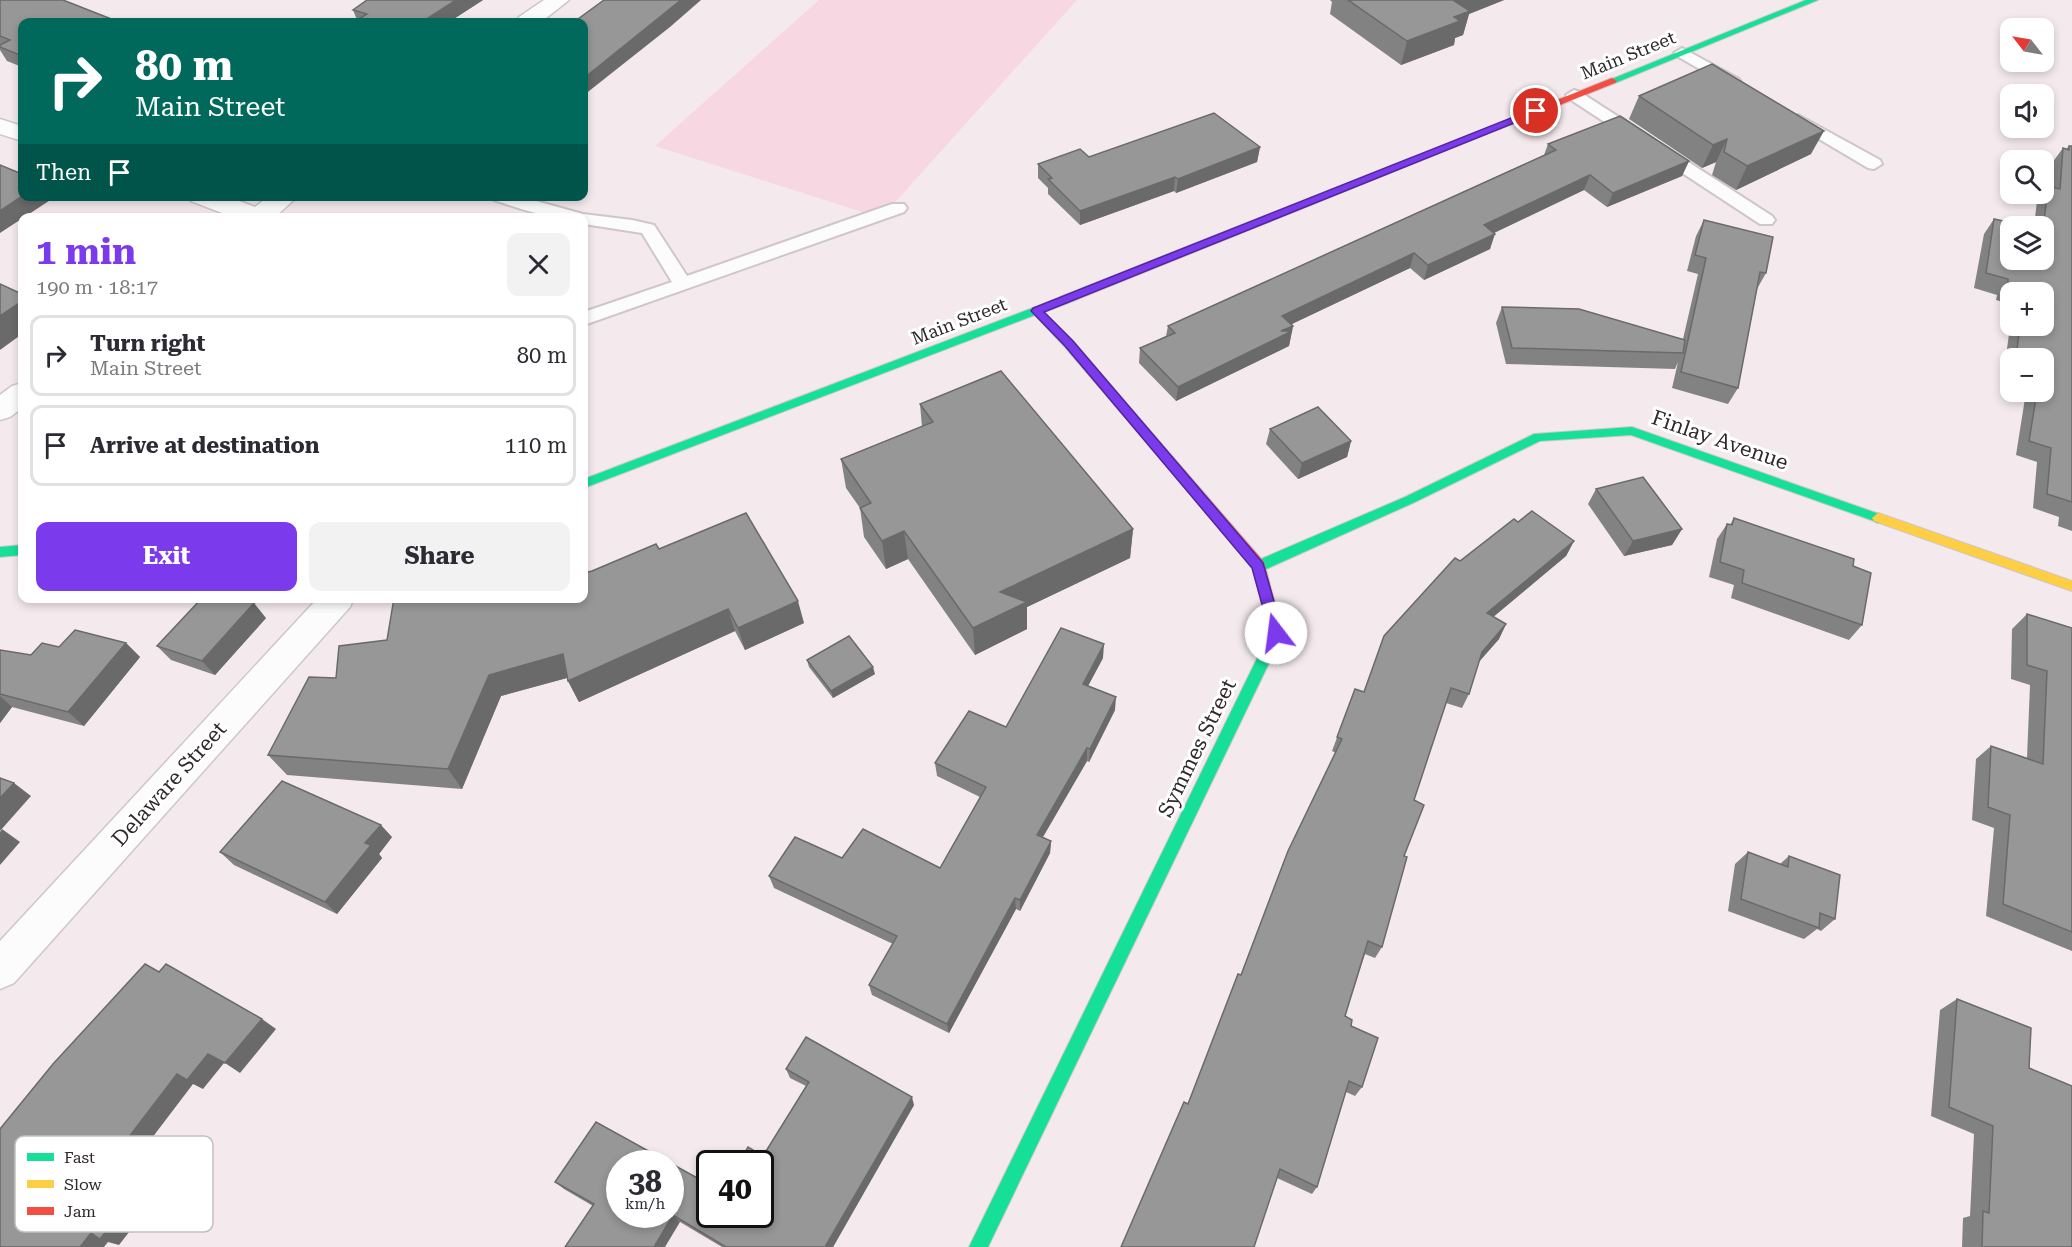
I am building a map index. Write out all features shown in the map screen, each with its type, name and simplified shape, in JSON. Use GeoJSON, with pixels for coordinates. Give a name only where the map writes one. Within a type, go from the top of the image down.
{"type":"FeatureCollection","features":[{"type":"Feature","properties":{"kind":"street"},"geometry":{"type":"LineString","coordinates":[[532,18],[558,0]]}},
{"type":"Feature","properties":{"kind":"street","name":"Main Street"},"geometry":{"type":"LineString","coordinates":[[588,482],[1036,311],[1814,0]]}},
{"type":"Feature","properties":{"kind":"street"},"geometry":{"type":"LineString","coordinates":[[0,126],[18,133]]}},
{"type":"Feature","properties":{"kind":"street"},"geometry":{"type":"LineString","coordinates":[[214,201],[246,213]]}},
{"type":"Feature","properties":{"kind":"street"},"geometry":{"type":"LineString","coordinates":[[263,213],[279,201]]}},
{"type":"Feature","properties":{"kind":"street","name":"Symmes Street"},"geometry":{"type":"LineString","coordinates":[[978,1247],[1276,633],[1258,566],[1069,344],[1036,311]]}},
{"type":"Feature","properties":{"kind":"street"},"geometry":{"type":"LineString","coordinates":[[0,410],[18,396]]}},
{"type":"Feature","properties":{"kind":"street","name":"Finlay Avenue"},"geometry":{"type":"LineString","coordinates":[[1258,566],[1409,500],[1538,437],[1632,432],[2072,586]]}},
{"type":"Feature","properties":{"kind":"street"},"geometry":{"type":"LineString","coordinates":[[0,552],[18,550]]}},
{"type":"Feature","properties":{"kind":"street","name":"Delaware Street"},"geometry":{"type":"LineString","coordinates":[[0,970],[333,603]]}},
{"type":"Feature","properties":{"kind":"lane"},"geometry":{"type":"LineString","coordinates":[[1682,53],[1745,89]]}},
{"type":"Feature","properties":{"kind":"lane"},"geometry":{"type":"LineString","coordinates":[[1574,95],[1766,220]]}},
{"type":"Feature","properties":{"kind":"lane"},"geometry":{"type":"LineString","coordinates":[[1785,112],[1874,164]]}},
{"type":"Feature","properties":{"kind":"lane"},"geometry":{"type":"LineString","coordinates":[[515,201],[556,213]]}},
{"type":"Feature","properties":{"kind":"lane"},"geometry":{"type":"LineString","coordinates":[[588,317],[681,282],[898,208]]}},
{"type":"Feature","properties":{"kind":"lane"},"geometry":{"type":"LineString","coordinates":[[588,220],[626,222],[648,229],[681,282]]}},
{"type":"Feature","properties":{"kind":"shaded area"},"geometry":{"type":"Polygon","coordinates":[[[819,0],[1077,0],[881,218],[655,146],[819,0]]]}},
{"type":"Feature","properties":{"kind":"building"},"geometry":{"type":"Polygon","coordinates":[[[0,0],[63,0],[109,18],[18,18],[18,54],[0,47],[10,40],[0,36],[0,0]]]}},
{"type":"Feature","properties":{"kind":"building"},"geometry":{"type":"Polygon","coordinates":[[[367,0],[456,0],[428,18],[360,18],[367,14],[353,10],[367,0]]]}},
{"type":"Feature","properties":{"kind":"building"},"geometry":{"type":"Polygon","coordinates":[[[604,0],[681,0],[588,75],[588,18],[579,18],[604,0]]]}},
{"type":"Feature","properties":{"kind":"building"},"geometry":{"type":"Polygon","coordinates":[[[1348,0],[1453,0],[1470,11],[1454,17],[1460,21],[1407,41],[1348,0]]]}},
{"type":"Feature","properties":{"kind":"building"},"geometry":{"type":"Polygon","coordinates":[[[1712,64],[1824,131],[1747,166],[1724,152],[1727,139],[1713,145],[1639,96],[1712,64]]]}},
{"type":"Feature","properties":{"kind":"building"},"geometry":{"type":"Polygon","coordinates":[[[1214,113],[1260,147],[1178,179],[1175,177],[1080,211],[1048,179],[1052,178],[1038,164],[1080,149],[1089,157],[1214,113]]]}},
{"type":"Feature","properties":{"kind":"building"},"geometry":{"type":"Polygon","coordinates":[[[1620,116],[1689,161],[1613,193],[1590,175],[1484,225],[1495,234],[1428,265],[1414,253],[1282,316],[1293,326],[1281,331],[1292,331],[1178,387],[1140,348],[1175,333],[1168,326],[1556,150],[1548,144],[1620,116]]]}},
{"type":"Feature","properties":{"kind":"building"},"geometry":{"type":"Polygon","coordinates":[[[2069,146],[2072,146],[2072,502],[2047,494],[2051,448],[2029,441],[2035,402],[2054,402],[2054,348],[2017,348],[2019,336],[2054,336],[2054,282],[2008,282],[2008,279],[1986,273],[1994,219],[2000,220],[2000,270],[2054,270],[2054,216],[2045,216],[2046,204],[2054,204],[2054,188],[2060,189],[2063,148],[2069,150],[2069,146]]]}},
{"type":"Feature","properties":{"kind":"building"},"geometry":{"type":"Polygon","coordinates":[[[0,165],[18,172],[18,199],[0,211],[0,165]]]}},
{"type":"Feature","properties":{"kind":"building"},"geometry":{"type":"Polygon","coordinates":[[[1704,220],[1773,237],[1766,273],[1760,272],[1738,388],[1681,372],[1706,258],[1695,255],[1704,220]]]}},
{"type":"Feature","properties":{"kind":"building"},"geometry":{"type":"Polygon","coordinates":[[[0,284],[18,292],[18,304],[0,316],[0,284]]]}},
{"type":"Feature","properties":{"kind":"building"},"geometry":{"type":"Polygon","coordinates":[[[1502,307],[1579,309],[1685,340],[1683,353],[1512,348],[1502,307]]]}},
{"type":"Feature","properties":{"kind":"building"},"geometry":{"type":"Polygon","coordinates":[[[1001,371],[1133,529],[1000,592],[1027,602],[973,628],[904,531],[882,541],[860,508],[871,503],[841,459],[933,422],[920,404],[1001,371]]]}},
{"type":"Feature","properties":{"kind":"building"},"geometry":{"type":"Polygon","coordinates":[[[1318,407],[1351,441],[1302,463],[1270,429],[1318,407]]]}},
{"type":"Feature","properties":{"kind":"building"},"geometry":{"type":"Polygon","coordinates":[[[1643,477],[1682,529],[1633,541],[1596,489],[1643,477]]]}},
{"type":"Feature","properties":{"kind":"building"},"geometry":{"type":"Polygon","coordinates":[[[1532,511],[1574,541],[1487,613],[1506,624],[1482,652],[1469,694],[1451,688],[1414,800],[1424,805],[1404,856],[1407,857],[1382,947],[1368,941],[1345,1016],[1352,1020],[1351,1026],[1378,1038],[1362,1087],[1349,1081],[1317,1187],[1280,1169],[1254,1247],[1121,1247],[1184,1102],[1188,1104],[1238,974],[1241,975],[1288,851],[1342,739],[1337,737],[1355,689],[1364,692],[1384,636],[1455,558],[1460,561],[1514,519],[1518,522],[1532,511]]]}},
{"type":"Feature","properties":{"kind":"building"},"geometry":{"type":"Polygon","coordinates":[[[746,513],[798,601],[738,628],[728,609],[568,681],[563,654],[489,675],[448,769],[268,755],[309,677],[336,678],[339,646],[387,640],[393,603],[588,603],[588,572],[656,544],[659,549],[746,513]]]}},
{"type":"Feature","properties":{"kind":"building"},"geometry":{"type":"Polygon","coordinates":[[[1734,518],[1854,559],[1853,566],[1871,573],[1862,625],[1742,583],[1744,570],[1720,562],[1727,524],[1732,525],[1734,518]]]}},
{"type":"Feature","properties":{"kind":"building"},"geometry":{"type":"Polygon","coordinates":[[[197,603],[254,603],[202,661],[157,646],[197,603]]]}},
{"type":"Feature","properties":{"kind":"building"},"geometry":{"type":"Polygon","coordinates":[[[2027,614],[2072,628],[2072,932],[2003,904],[2010,815],[1988,807],[1991,746],[2043,764],[2047,671],[2027,665],[2027,614]]]}},
{"type":"Feature","properties":{"kind":"building"},"geometry":{"type":"Polygon","coordinates":[[[1061,628],[1104,644],[1083,684],[1116,697],[1090,749],[1087,748],[1037,835],[1051,841],[1020,900],[1015,898],[947,1024],[869,985],[897,936],[769,876],[795,837],[842,858],[863,829],[940,868],[986,787],[935,763],[969,711],[1006,727],[1061,628]]]}},
{"type":"Feature","properties":{"kind":"building"},"geometry":{"type":"Polygon","coordinates":[[[75,630],[126,643],[68,712],[0,694],[0,650],[31,655],[42,643],[59,647],[75,630]]]}},
{"type":"Feature","properties":{"kind":"building"},"geometry":{"type":"Polygon","coordinates":[[[849,636],[873,667],[831,691],[807,660],[849,636]]]}},
{"type":"Feature","properties":{"kind":"building"},"geometry":{"type":"Polygon","coordinates":[[[0,778],[14,783],[0,798],[0,778]]]}},
{"type":"Feature","properties":{"kind":"building"},"geometry":{"type":"Polygon","coordinates":[[[282,781],[381,825],[365,843],[371,845],[325,902],[220,852],[282,781]]]}},
{"type":"Feature","properties":{"kind":"building"},"geometry":{"type":"Polygon","coordinates":[[[1748,852],[1788,867],[1789,856],[1840,875],[1835,919],[1820,913],[1819,928],[1741,899],[1748,852]]]}},
{"type":"Feature","properties":{"kind":"building"},"geometry":{"type":"Polygon","coordinates":[[[145,964],[159,972],[166,964],[262,1019],[225,1063],[208,1054],[187,1080],[177,1074],[130,1136],[15,1136],[15,1232],[106,1232],[100,1239],[91,1233],[80,1247],[0,1247],[0,1129],[53,1064],[145,964]]]}},
{"type":"Feature","properties":{"kind":"building"},"geometry":{"type":"Polygon","coordinates":[[[1957,999],[2031,1028],[2029,1068],[2072,1086],[2072,1247],[1982,1247],[1983,1211],[1989,1213],[1993,1126],[1949,1107],[1957,999]]]}},
{"type":"Feature","properties":{"kind":"building"},"geometry":{"type":"Polygon","coordinates":[[[806,1037],[912,1097],[825,1247],[726,1247],[684,1222],[684,1171],[696,1177],[696,1228],[774,1228],[774,1150],[767,1150],[809,1082],[786,1069],[806,1037]]]}},
{"type":"Feature","properties":{"kind":"building"},"geometry":{"type":"Polygon","coordinates":[[[596,1122],[647,1150],[606,1150],[606,1228],[665,1228],[654,1247],[565,1247],[594,1204],[555,1182],[596,1122]]]}},
{"type":"Feature","properties":{"kind":"traffic: fast"},"geometry":{"type":"LineString","coordinates":[[1612,81],[1814,0]]}},
{"type":"Feature","properties":{"kind":"traffic: fast"},"geometry":{"type":"LineString","coordinates":[[588,482],[1064,300]]}},
{"type":"Feature","properties":{"kind":"traffic: fast"},"geometry":{"type":"LineString","coordinates":[[1037,311],[1069,344],[1129,414]]}},
{"type":"Feature","properties":{"kind":"traffic: fast"},"geometry":{"type":"LineString","coordinates":[[1259,566],[1409,500],[1538,437],[1632,431],[1878,518]]}},
{"type":"Feature","properties":{"kind":"traffic: fast"},"geometry":{"type":"LineString","coordinates":[[0,552],[18,550]]}},
{"type":"Feature","properties":{"kind":"traffic: fast"},"geometry":{"type":"LineString","coordinates":[[978,1247],[1276,634]]}},
{"type":"Feature","properties":{"kind":"traffic: slow"},"geometry":{"type":"LineString","coordinates":[[1064,300],[1413,160]]}},
{"type":"Feature","properties":{"kind":"traffic: slow"},"geometry":{"type":"LineString","coordinates":[[1878,518],[2072,586]]}},
{"type":"Feature","properties":{"kind":"traffic: jam"},"geometry":{"type":"LineString","coordinates":[[1413,160],[1612,81]]}},
{"type":"Feature","properties":{"kind":"traffic: jam"},"geometry":{"type":"LineString","coordinates":[[1129,414],[1259,566],[1276,634]]}},
{"type":"Feature","properties":{"kind":"route"},"geometry":{"type":"LineString","coordinates":[[1276,633],[1258,566],[1069,344],[1036,311],[1536,111]]}}]}
